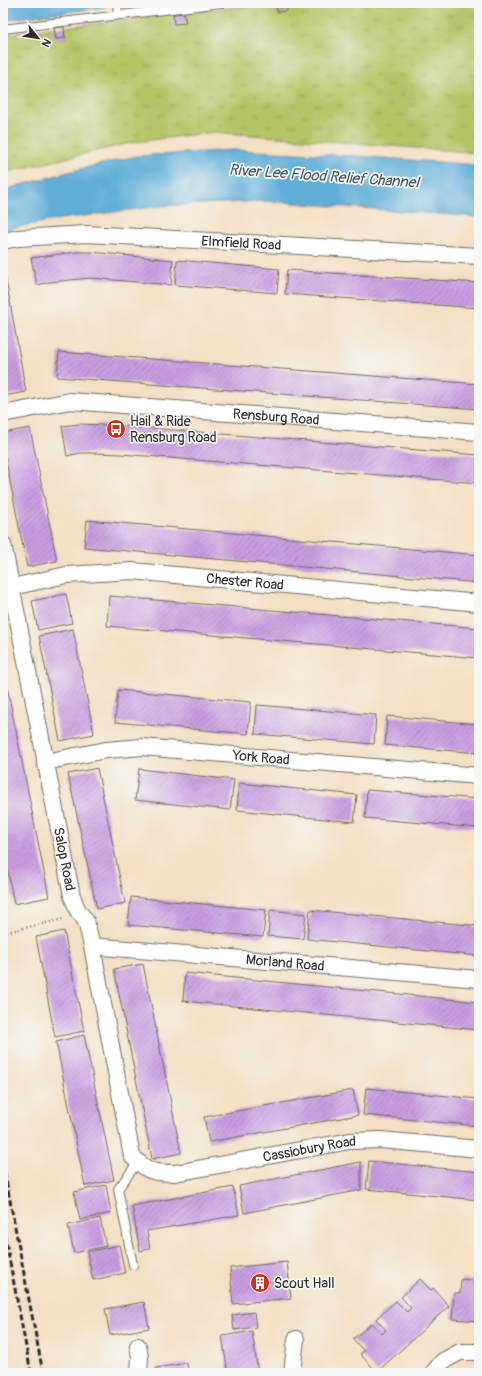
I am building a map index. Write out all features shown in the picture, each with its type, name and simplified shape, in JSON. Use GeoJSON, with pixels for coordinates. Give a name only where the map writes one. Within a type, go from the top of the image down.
{"type":"FeatureCollection","features":[{"type":"Feature","properties":{"kind":"street","name":"Elmfield Road"},"geometry":{"type":"LineString","coordinates":[[3,241],[18,238],[86,234],[479,256]]}},
{"type":"Feature","properties":{"kind":"street","name":"Rensburg Road"},"geometry":{"type":"LineString","coordinates":[[3,414],[70,401],[479,432]]}},
{"type":"Feature","properties":{"kind":"street","name":"Salop Road"},"geometry":{"type":"LineString","coordinates":[[3,544],[72,896],[78,911],[86,921],[132,1156],[140,1165]]}},
{"type":"Feature","properties":{"kind":"street","name":"Chester Road"},"geometry":{"type":"LineString","coordinates":[[12,586],[66,575],[132,571],[479,603]]}},
{"type":"Feature","properties":{"kind":"street","name":"York Road"},"geometry":{"type":"LineString","coordinates":[[45,762],[106,750],[142,748],[479,776]]}},
{"type":"Feature","properties":{"kind":"street","name":"Morland Road"},"geometry":{"type":"LineString","coordinates":[[92,946],[479,979]]}},
{"type":"Feature","properties":{"kind":"street","name":"Cassiobury Road"},"geometry":{"type":"LineString","coordinates":[[140,1165],[158,1173],[175,1173],[350,1141],[381,1140],[479,1149]]}},
{"type":"Feature","properties":{"kind":"street"},"geometry":{"type":"LineString","coordinates":[[292,1373],[296,1339]]}},
{"type":"Feature","properties":{"kind":"street"},"geometry":{"type":"LineString","coordinates":[[138,1346],[140,1357],[139,1373]]}},
{"type":"Feature","properties":{"kind":"street"},"geometry":{"type":"LineString","coordinates":[[433,1373],[443,1361],[460,1352],[479,1352]]}},
{"type":"Feature","properties":{"kind":"lane"},"geometry":{"type":"LineString","coordinates":[[117,3],[118,15]]}},
{"type":"Feature","properties":{"kind":"lane"},"geometry":{"type":"LineString","coordinates":[[3,29],[222,3]]}},
{"type":"Feature","properties":{"kind":"lane"},"geometry":{"type":"LineString","coordinates":[[133,1265],[118,1189],[140,1165]]}},
{"type":"Feature","properties":{"kind":"path"},"geometry":{"type":"LineString","coordinates":[[3,933],[64,919],[78,911]]}},
{"type":"Feature","properties":{"kind":"green space"},"geometry":{"type":"Polygon","coordinates":[[[276,3],[277,12],[287,11],[287,3],[479,3],[479,153],[214,132],[135,142],[3,173],[3,35],[54,28],[56,38],[65,38],[64,27],[173,14],[186,22],[184,13],[276,3]]]}},
{"type":"Feature","properties":{"kind":"water"},"geometry":{"type":"Polygon","coordinates":[[[3,3],[106,3],[106,7],[3,20],[3,3]]]}},
{"type":"Feature","properties":{"kind":"water","name":"River Lee Flood Relief Channel"},"geometry":{"type":"Polygon","coordinates":[[[233,150],[356,156],[479,165],[479,217],[267,201],[160,206],[60,219],[3,230],[3,190],[76,170],[137,156],[233,150]]]}},
{"type":"Feature","properties":{"kind":"building"},"geometry":{"type":"Polygon","coordinates":[[[276,3],[287,3],[287,11],[277,12],[276,3]]]}},
{"type":"Feature","properties":{"kind":"building"},"geometry":{"type":"Polygon","coordinates":[[[184,13],[186,23],[174,24],[173,14],[184,13]]]}},
{"type":"Feature","properties":{"kind":"building"},"geometry":{"type":"Polygon","coordinates":[[[64,27],[65,38],[56,39],[54,28],[64,27]]]}},
{"type":"Feature","properties":{"kind":"building"},"geometry":{"type":"Polygon","coordinates":[[[76,252],[91,252],[173,260],[171,285],[91,278],[50,282],[37,285],[31,258],[76,252]]]}},
{"type":"Feature","properties":{"kind":"building"},"geometry":{"type":"Polygon","coordinates":[[[177,260],[279,269],[277,293],[175,285],[177,260]]]}},
{"type":"Feature","properties":{"kind":"building"},"geometry":{"type":"Polygon","coordinates":[[[3,263],[26,392],[3,396],[3,263]]]}},
{"type":"Feature","properties":{"kind":"building"},"geometry":{"type":"Polygon","coordinates":[[[287,270],[479,283],[479,308],[285,294],[287,270]]]}},
{"type":"Feature","properties":{"kind":"building"},"geometry":{"type":"Polygon","coordinates":[[[59,352],[479,384],[479,409],[57,377],[59,352]]]}},
{"type":"Feature","properties":{"kind":"building"},"geometry":{"type":"Polygon","coordinates":[[[80,424],[123,426],[122,434],[124,426],[479,455],[479,483],[121,454],[80,453],[67,456],[62,426],[80,424]]]}},
{"type":"Feature","properties":{"kind":"building"},"geometry":{"type":"Polygon","coordinates":[[[30,428],[57,561],[27,567],[3,446],[3,433],[30,428]]]}},
{"type":"Feature","properties":{"kind":"building"},"geometry":{"type":"Polygon","coordinates":[[[87,520],[479,555],[479,583],[84,547],[87,520]]]}},
{"type":"Feature","properties":{"kind":"building"},"geometry":{"type":"Polygon","coordinates":[[[66,594],[72,623],[38,630],[32,601],[66,594]]]}},
{"type":"Feature","properties":{"kind":"building"},"geometry":{"type":"Polygon","coordinates":[[[109,596],[479,628],[479,658],[107,626],[109,596]]]}},
{"type":"Feature","properties":{"kind":"building"},"geometry":{"type":"Polygon","coordinates":[[[73,629],[94,734],[60,741],[39,636],[73,629]]]}},
{"type":"Feature","properties":{"kind":"building"},"geometry":{"type":"Polygon","coordinates":[[[3,666],[49,897],[14,904],[3,847],[3,666]]]}},
{"type":"Feature","properties":{"kind":"building"},"geometry":{"type":"Polygon","coordinates":[[[118,690],[251,702],[248,734],[115,722],[118,690]]]}},
{"type":"Feature","properties":{"kind":"building"},"geometry":{"type":"Polygon","coordinates":[[[257,705],[376,715],[374,744],[255,734],[257,705]]]}},
{"type":"Feature","properties":{"kind":"building"},"geometry":{"type":"Polygon","coordinates":[[[387,716],[479,724],[479,753],[385,745],[387,716]]]}},
{"type":"Feature","properties":{"kind":"building"},"geometry":{"type":"Polygon","coordinates":[[[97,768],[125,903],[97,909],[68,774],[97,768]]]}},
{"type":"Feature","properties":{"kind":"building"},"geometry":{"type":"Polygon","coordinates":[[[139,769],[234,780],[230,810],[135,800],[139,769]]]}},
{"type":"Feature","properties":{"kind":"building"},"geometry":{"type":"Polygon","coordinates":[[[239,783],[357,795],[354,822],[237,810],[239,783]]]}},
{"type":"Feature","properties":{"kind":"building"},"geometry":{"type":"Polygon","coordinates":[[[367,790],[479,799],[479,828],[365,818],[367,790]]]}},
{"type":"Feature","properties":{"kind":"building"},"geometry":{"type":"Polygon","coordinates":[[[131,897],[266,910],[263,937],[128,925],[131,897]]]}},
{"type":"Feature","properties":{"kind":"building"},"geometry":{"type":"Polygon","coordinates":[[[270,910],[306,914],[303,939],[268,936],[270,910]]]}},
{"type":"Feature","properties":{"kind":"building"},"geometry":{"type":"Polygon","coordinates":[[[310,910],[479,926],[479,956],[307,939],[310,910]]]}},
{"type":"Feature","properties":{"kind":"building"},"geometry":{"type":"Polygon","coordinates":[[[64,931],[84,1031],[55,1037],[36,937],[64,931]]]}},
{"type":"Feature","properties":{"kind":"building"},"geometry":{"type":"Polygon","coordinates":[[[143,964],[181,1153],[152,1159],[114,969],[143,964]]]}},
{"type":"Feature","properties":{"kind":"building"},"geometry":{"type":"Polygon","coordinates":[[[185,973],[479,1002],[479,1030],[183,1001],[185,973]]]}},
{"type":"Feature","properties":{"kind":"building"},"geometry":{"type":"Polygon","coordinates":[[[84,1035],[114,1180],[85,1186],[56,1042],[84,1035]]]}},
{"type":"Feature","properties":{"kind":"building"},"geometry":{"type":"Polygon","coordinates":[[[366,1088],[479,1099],[479,1126],[363,1115],[366,1088]]]}},
{"type":"Feature","properties":{"kind":"building"},"geometry":{"type":"Polygon","coordinates":[[[353,1090],[358,1115],[209,1142],[204,1117],[353,1090]]]}},
{"type":"Feature","properties":{"kind":"building"},"geometry":{"type":"Polygon","coordinates":[[[369,1161],[479,1172],[479,1200],[366,1189],[369,1161]]]}},
{"type":"Feature","properties":{"kind":"building"},"geometry":{"type":"Polygon","coordinates":[[[361,1162],[361,1190],[244,1213],[239,1186],[361,1162]]]}},
{"type":"Feature","properties":{"kind":"building"},"geometry":{"type":"Polygon","coordinates":[[[106,1185],[111,1213],[80,1220],[74,1192],[106,1185]]]}},
{"type":"Feature","properties":{"kind":"building"},"geometry":{"type":"Polygon","coordinates":[[[233,1187],[239,1215],[147,1231],[150,1249],[140,1251],[132,1206],[233,1187]]]}},
{"type":"Feature","properties":{"kind":"building"},"geometry":{"type":"Polygon","coordinates":[[[100,1218],[106,1246],[74,1253],[68,1225],[100,1218]]]}},
{"type":"Feature","properties":{"kind":"building"},"geometry":{"type":"Polygon","coordinates":[[[119,1245],[125,1273],[93,1280],[87,1252],[119,1245]]]}},
{"type":"Feature","properties":{"kind":"building","name":"Scout Hall"},"geometry":{"type":"Polygon","coordinates":[[[287,1262],[291,1298],[233,1304],[230,1268],[287,1262]]]}},
{"type":"Feature","properties":{"kind":"building"},"geometry":{"type":"Polygon","coordinates":[[[420,1279],[431,1290],[433,1288],[449,1306],[377,1372],[360,1354],[364,1351],[353,1339],[372,1323],[382,1334],[386,1330],[376,1319],[396,1301],[407,1312],[411,1308],[401,1297],[420,1279]]]}},
{"type":"Feature","properties":{"kind":"building"},"geometry":{"type":"Polygon","coordinates":[[[461,1279],[479,1281],[479,1321],[452,1319],[454,1293],[460,1293],[461,1279]]]}},
{"type":"Feature","properties":{"kind":"building"},"geometry":{"type":"Polygon","coordinates":[[[144,1302],[149,1328],[110,1335],[105,1309],[144,1302]]]}},
{"type":"Feature","properties":{"kind":"building"},"geometry":{"type":"Polygon","coordinates":[[[254,1312],[256,1327],[234,1330],[232,1315],[254,1312]]]}},
{"type":"Feature","properties":{"kind":"building"},"geometry":{"type":"Polygon","coordinates":[[[252,1331],[258,1373],[228,1373],[222,1336],[252,1331]]]}},
{"type":"Feature","properties":{"kind":"building"},"geometry":{"type":"Polygon","coordinates":[[[187,1363],[188,1373],[157,1373],[156,1368],[187,1363]]]}},
{"type":"Feature","properties":{"kind":"railway"},"geometry":{"type":"LineString","coordinates":[[3,1164],[43,1373]]}},
{"type":"Feature","properties":{"kind":"railway"},"geometry":{"type":"LineString","coordinates":[[3,1226],[31,1373]]}},
{"type":"Feature","properties":{"kind":"place","name":"Hail & Ride Rensburg Road"},"geometry":{"type":"Point","coordinates":[116,429]}},
{"type":"Feature","properties":{"kind":"place","name":"Scout Hall"},"geometry":{"type":"Point","coordinates":[260,1283]}}]}
